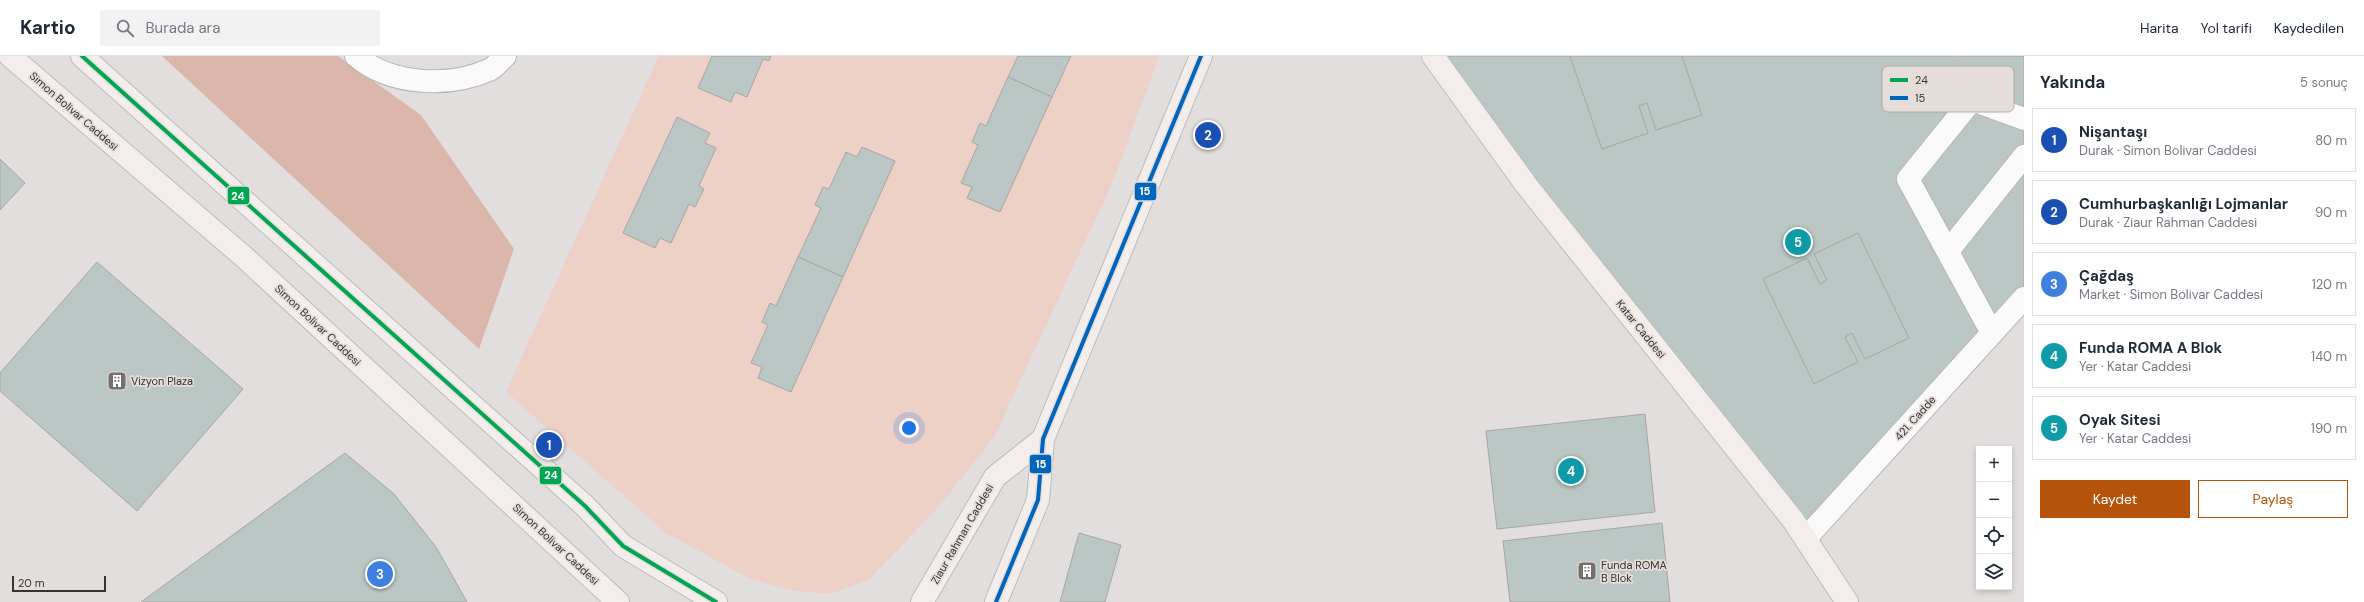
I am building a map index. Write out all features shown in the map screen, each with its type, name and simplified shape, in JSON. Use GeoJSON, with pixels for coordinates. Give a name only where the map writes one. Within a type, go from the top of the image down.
{"type":"FeatureCollection","features":[{"type":"Feature","properties":{"kind":"main road","name":"Simon Bolivar Caddesi"},"geometry":{"type":"LineString","coordinates":[[10,56],[243,256],[618,602]]}},
{"type":"Feature","properties":{"kind":"main road"},"geometry":{"type":"LineString","coordinates":[[82,56],[585,506],[623,546],[716,602]]}},
{"type":"Feature","properties":{"kind":"main road","name":"Ziaur Rahman Caddesi"},"geometry":{"type":"LineString","coordinates":[[996,602],[1038,500],[1043,439],[1201,56]]}},
{"type":"Feature","properties":{"kind":"main road","name":"Katar Caddesi"},"geometry":{"type":"LineString","coordinates":[[1433,56],[1527,186],[1806,538],[1847,602]]}},
{"type":"Feature","properties":{"kind":"main road","name":"Ziaur Rahman Caddesi"},"geometry":{"type":"LineString","coordinates":[[926,595],[995,477],[1043,439]]}},
{"type":"Feature","properties":{"kind":"main road"},"geometry":{"type":"LineString","coordinates":[[905,602],[926,595]]}},
{"type":"Feature","properties":{"kind":"street"},"geometry":{"type":"LineString","coordinates":[[356,56],[365,64],[406,79],[449,80],[490,70],[505,56]]}},
{"type":"Feature","properties":{"kind":"street"},"geometry":{"type":"LineString","coordinates":[[1962,112],[1908,179],[1992,332]]}},
{"type":"Feature","properties":{"kind":"street"},"geometry":{"type":"LineString","coordinates":[[2005,112],[2024,119]]}},
{"type":"Feature","properties":{"kind":"street"},"geometry":{"type":"LineString","coordinates":[[1948,251],[2024,156]]}},
{"type":"Feature","properties":{"kind":"street","name":"421. Cadde"},"geometry":{"type":"LineString","coordinates":[[1806,538],[2024,298]]}},
{"type":"Feature","properties":{"kind":"shaded area"},"geometry":{"type":"Polygon","coordinates":[[[162,56],[338,56],[421,115],[514,249],[479,349],[162,56]]]}},
{"type":"Feature","properties":{"kind":"shaded area"},"geometry":{"type":"Polygon","coordinates":[[[659,56],[1159,56],[1114,179],[994,437],[940,505],[869,580],[829,594],[790,590],[750,579],[666,533],[506,392],[659,56]]]}},
{"type":"Feature","properties":{"kind":"building"},"geometry":{"type":"Polygon","coordinates":[[[712,56],[771,56],[769,61],[763,59],[747,97],[735,92],[731,102],[698,88],[712,56]]]}},
{"type":"Feature","properties":{"kind":"building"},"geometry":{"type":"Polygon","coordinates":[[[1018,56],[1071,56],[1052,97],[1008,77],[1018,56]]]}},
{"type":"Feature","properties":{"kind":"building"},"geometry":{"type":"Polygon","coordinates":[[[1424,56],[2024,56],[2024,298],[1806,538],[1424,56]]]}},
{"type":"Feature","properties":{"kind":"building"},"geometry":{"type":"Polygon","coordinates":[[[1570,56],[1682,56],[1702,115],[1656,130],[1647,103],[1639,106],[1648,133],[1602,149],[1570,56]]]}},
{"type":"Feature","properties":{"kind":"building"},"geometry":{"type":"Polygon","coordinates":[[[1008,77],[1052,97],[1000,212],[967,198],[972,187],[961,183],[978,145],[972,142],[980,123],[986,126],[1008,77]]]}},
{"type":"Feature","properties":{"kind":"building"},"geometry":{"type":"Polygon","coordinates":[[[677,117],[710,133],[705,143],[716,148],[699,186],[704,189],[695,207],[689,204],[671,243],[660,238],[655,248],[623,233],[677,117]]]}},
{"type":"Feature","properties":{"kind":"building"},"geometry":{"type":"Polygon","coordinates":[[[862,147],[895,161],[843,277],[798,257],[821,208],[815,205],[823,187],[829,189],[846,152],[857,157],[862,147]]]}},
{"type":"Feature","properties":{"kind":"building"},"geometry":{"type":"Polygon","coordinates":[[[0,159],[25,183],[0,210],[0,159]]]}},
{"type":"Feature","properties":{"kind":"building"},"geometry":{"type":"Polygon","coordinates":[[[1858,233],[1909,338],[1865,359],[1852,333],[1845,337],[1858,362],[1814,384],[1763,279],[1807,258],[1820,284],[1827,280],[1814,254],[1858,233]]]}},
{"type":"Feature","properties":{"kind":"building"},"geometry":{"type":"Polygon","coordinates":[[[798,257],[843,277],[791,392],[758,378],[762,367],[751,363],[768,325],[762,322],[770,303],[776,306],[798,257]]]}},
{"type":"Feature","properties":{"kind":"building","name":"Vizyon Plaza"},"geometry":{"type":"Polygon","coordinates":[[[97,262],[243,389],[137,511],[0,391],[0,373],[97,262]]]}},
{"type":"Feature","properties":{"kind":"building"},"geometry":{"type":"Polygon","coordinates":[[[1645,414],[1655,512],[1497,529],[1486,431],[1645,414]]]}},
{"type":"Feature","properties":{"kind":"building"},"geometry":{"type":"Polygon","coordinates":[[[345,453],[394,494],[436,547],[467,602],[141,602],[345,453]]]}},
{"type":"Feature","properties":{"kind":"building","name":"Funda ROMA B Blok"},"geometry":{"type":"Polygon","coordinates":[[[1662,523],[1670,602],[1510,602],[1503,541],[1662,523]]]}},
{"type":"Feature","properties":{"kind":"building"},"geometry":{"type":"Polygon","coordinates":[[[1079,533],[1121,545],[1105,602],[1060,602],[1079,533]]]}},
{"type":"Feature","properties":{"kind":"transit line","name":"24"},"geometry":{"type":"LineString","coordinates":[[82,56],[585,506],[623,546],[716,602]]}},
{"type":"Feature","properties":{"kind":"transit line","name":"15"},"geometry":{"type":"LineString","coordinates":[[996,602],[1038,500],[1043,439],[1201,56]]}},
{"type":"Feature","properties":{"kind":"place","name":"Cumhurbaşkanlığı Lojmanlar"},"geometry":{"type":"Point","coordinates":[1208,135]}},
{"type":"Feature","properties":{"kind":"place","name":"Oyak Sitesi"},"geometry":{"type":"Point","coordinates":[1798,242]}},
{"type":"Feature","properties":{"kind":"place","name":"Vizyon Plaza"},"geometry":{"type":"Point","coordinates":[117,381]}},
{"type":"Feature","properties":{"kind":"place","name":"Nişantaşı"},"geometry":{"type":"Point","coordinates":[549,445]}},
{"type":"Feature","properties":{"kind":"place","name":"Funda ROMA A Blok"},"geometry":{"type":"Point","coordinates":[1571,471]}},
{"type":"Feature","properties":{"kind":"place","name":"Funda ROMA B Blok"},"geometry":{"type":"Point","coordinates":[1587,571]}},
{"type":"Feature","properties":{"kind":"place","name":"Çağdaş"},"geometry":{"type":"Point","coordinates":[380,574]}}]}
